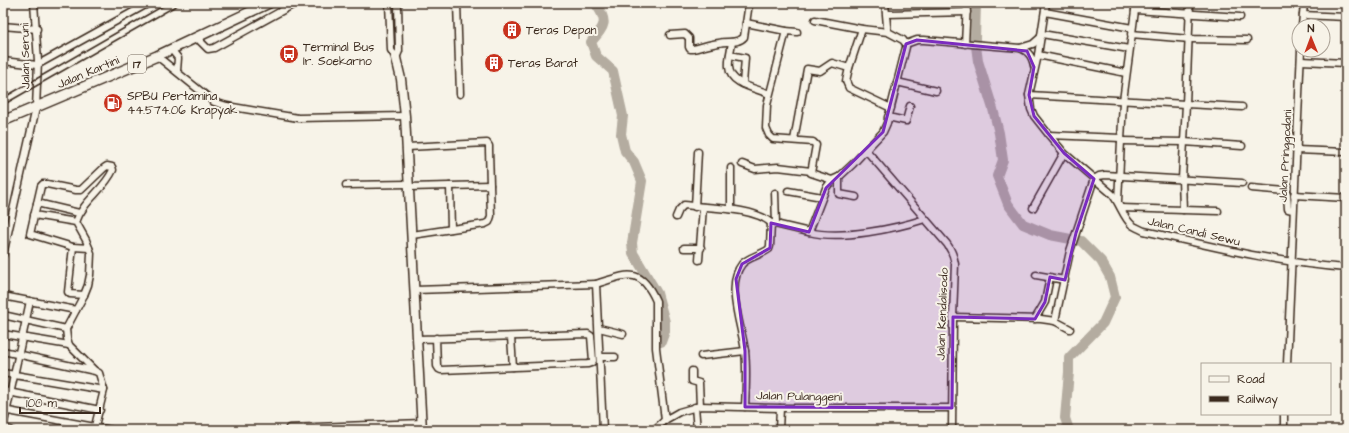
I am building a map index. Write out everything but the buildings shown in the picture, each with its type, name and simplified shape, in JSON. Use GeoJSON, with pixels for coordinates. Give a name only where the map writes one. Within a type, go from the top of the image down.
{"type":"FeatureCollection","features":[{"type":"Feature","properties":{"kind":"highway","name":"Jalan Kartini"},"geometry":{"type":"LineString","coordinates":[[3,121],[157,56],[269,3]]}},
{"type":"Feature","properties":{"kind":"main road"},"geometry":{"type":"LineString","coordinates":[[396,58],[401,79],[405,116],[422,427]]}},
{"type":"Feature","properties":{"kind":"street","name":"Jalan Seruni"},"geometry":{"type":"LineString","coordinates":[[3,255],[36,108],[38,65],[37,29],[34,3]]}},
{"type":"Feature","properties":{"kind":"street"},"geometry":{"type":"LineString","coordinates":[[3,61],[38,65],[149,3]]}},
{"type":"Feature","properties":{"kind":"street"},"geometry":{"type":"LineString","coordinates":[[196,37],[208,48],[214,48],[296,3]]}},
{"type":"Feature","properties":{"kind":"street"},"geometry":{"type":"LineString","coordinates":[[389,3],[391,50],[396,58]]}},
{"type":"Feature","properties":{"kind":"street"},"geometry":{"type":"LineString","coordinates":[[396,58],[399,51],[398,3]]}},
{"type":"Feature","properties":{"kind":"street"},"geometry":{"type":"LineString","coordinates":[[457,3],[460,94]]}},
{"type":"Feature","properties":{"kind":"street"},"geometry":{"type":"LineString","coordinates":[[670,35],[685,34],[689,38],[690,49],[720,42],[742,40],[744,37],[749,3]]}},
{"type":"Feature","properties":{"kind":"street"},"geometry":{"type":"LineString","coordinates":[[885,3],[888,32]]}},
{"type":"Feature","properties":{"kind":"street"},"geometry":{"type":"LineString","coordinates":[[967,3],[968,44]]}},
{"type":"Feature","properties":{"kind":"street","name":"Jalan Candi Sewu"},"geometry":{"type":"LineString","coordinates":[[1046,3],[1030,95],[1031,109],[1034,116],[1048,135],[1064,153],[1112,194],[1118,201],[1126,218],[1131,224],[1144,231],[1291,265],[1346,268]]}},
{"type":"Feature","properties":{"kind":"street"},"geometry":{"type":"LineString","coordinates":[[1118,201],[1123,101],[1131,31],[1136,3]]}},
{"type":"Feature","properties":{"kind":"street"},"geometry":{"type":"LineString","coordinates":[[1183,210],[1182,180],[1190,39],[1190,3]]}},
{"type":"Feature","properties":{"kind":"street"},"geometry":{"type":"LineString","coordinates":[[1303,18],[1304,3]]}},
{"type":"Feature","properties":{"kind":"street"},"geometry":{"type":"LineString","coordinates":[[1135,10],[1240,17]]}},
{"type":"Feature","properties":{"kind":"street"},"geometry":{"type":"LineString","coordinates":[[886,14],[967,12]]}},
{"type":"Feature","properties":{"kind":"street"},"geometry":{"type":"LineString","coordinates":[[1045,12],[1131,31],[1190,39],[1247,40]]}},
{"type":"Feature","properties":{"kind":"street"},"geometry":{"type":"LineString","coordinates":[[1303,15],[1346,17]]}},
{"type":"Feature","properties":{"kind":"street"},"geometry":{"type":"LineString","coordinates":[[820,21],[862,30],[888,32],[903,40],[906,44]]}},
{"type":"Feature","properties":{"kind":"street"},"geometry":{"type":"LineString","coordinates":[[746,23],[797,32]]}},
{"type":"Feature","properties":{"kind":"street"},"geometry":{"type":"LineString","coordinates":[[3,26],[37,29]]}},
{"type":"Feature","properties":{"kind":"street"},"geometry":{"type":"LineString","coordinates":[[862,30],[846,81],[849,88],[891,108]]}},
{"type":"Feature","properties":{"kind":"street"},"geometry":{"type":"LineString","coordinates":[[786,31],[769,94],[766,128],[769,135],[773,138],[811,142],[815,144],[811,174],[832,180]]}},
{"type":"Feature","properties":{"kind":"street"},"geometry":{"type":"LineString","coordinates":[[1020,48],[1033,44],[1041,35],[1129,49]]}},
{"type":"Feature","properties":{"kind":"street"},"geometry":{"type":"LineString","coordinates":[[906,44],[917,40],[924,40],[1020,48],[1027,51],[1031,55],[1033,59],[1034,71]]}},
{"type":"Feature","properties":{"kind":"street"},"geometry":{"type":"LineString","coordinates":[[732,42],[729,67],[730,73],[734,80],[769,94]]}},
{"type":"Feature","properties":{"kind":"street"},"geometry":{"type":"LineString","coordinates":[[809,232],[826,188],[832,180],[839,177],[853,164],[883,132],[891,108],[906,44]]}},
{"type":"Feature","properties":{"kind":"street"},"geometry":{"type":"LineString","coordinates":[[171,49],[178,58],[177,71]]}},
{"type":"Feature","properties":{"kind":"street"},"geometry":{"type":"LineString","coordinates":[[730,55],[745,58],[743,84]]}},
{"type":"Feature","properties":{"kind":"street"},"geometry":{"type":"LineString","coordinates":[[157,56],[214,102],[227,106],[298,118],[405,116]]}},
{"type":"Feature","properties":{"kind":"street"},"geometry":{"type":"LineString","coordinates":[[1038,56],[1126,73]]}},
{"type":"Feature","properties":{"kind":"street"},"geometry":{"type":"LineString","coordinates":[[1301,61],[1346,63]]}},
{"type":"Feature","properties":{"kind":"street","name":"Jalan Pringgodani"},"geometry":{"type":"LineString","coordinates":[[1287,363],[1301,61]]}},
{"type":"Feature","properties":{"kind":"street"},"geometry":{"type":"LineString","coordinates":[[794,140],[807,69],[818,71],[833,62],[849,68]]}},
{"type":"Feature","properties":{"kind":"street"},"geometry":{"type":"LineString","coordinates":[[897,82],[936,91]]}},
{"type":"Feature","properties":{"kind":"street"},"geometry":{"type":"LineString","coordinates":[[1030,95],[1242,107]]}},
{"type":"Feature","properties":{"kind":"street"},"geometry":{"type":"LineString","coordinates":[[888,117],[906,121],[910,106]]}},
{"type":"Feature","properties":{"kind":"street"},"geometry":{"type":"LineString","coordinates":[[1048,135],[1242,146]]}},
{"type":"Feature","properties":{"kind":"street"},"geometry":{"type":"LineString","coordinates":[[407,147],[487,143],[489,146],[491,216],[489,222],[485,224],[412,235]]}},
{"type":"Feature","properties":{"kind":"street","name":"Jalan Kendalisodo"},"geometry":{"type":"LineString","coordinates":[[866,150],[952,251],[955,264],[952,317],[952,430]]}},
{"type":"Feature","properties":{"kind":"street"},"geometry":{"type":"LineString","coordinates":[[1296,150],[1346,152]]}},
{"type":"Feature","properties":{"kind":"street"},"geometry":{"type":"LineString","coordinates":[[695,207],[698,152]]}},
{"type":"Feature","properties":{"kind":"street"},"geometry":{"type":"LineString","coordinates":[[1033,208],[1064,153]]}},
{"type":"Feature","properties":{"kind":"street"},"geometry":{"type":"LineString","coordinates":[[742,164],[755,169],[778,167],[811,171]]}},
{"type":"Feature","properties":{"kind":"street"},"geometry":{"type":"LineString","coordinates":[[89,248],[73,247],[30,234],[41,186],[43,184],[82,190],[104,168],[108,166],[112,167],[113,170],[107,180],[79,213],[76,222],[89,248],[92,254],[88,285],[66,329],[66,338],[69,345],[99,374],[104,390],[94,429]]}},
{"type":"Feature","properties":{"kind":"street"},"geometry":{"type":"LineString","coordinates":[[730,209],[732,168]]}},
{"type":"Feature","properties":{"kind":"street"},"geometry":{"type":"LineString","coordinates":[[1055,321],[1070,251],[1094,179],[1101,175],[1242,183]]}},
{"type":"Feature","properties":{"kind":"street"},"geometry":{"type":"LineString","coordinates":[[839,177],[839,194],[856,197]]}},
{"type":"Feature","properties":{"kind":"street"},"geometry":{"type":"LineString","coordinates":[[346,185],[490,185]]}},
{"type":"Feature","properties":{"kind":"street"},"geometry":{"type":"LineString","coordinates":[[450,186],[451,229]]}},
{"type":"Feature","properties":{"kind":"street"},"geometry":{"type":"LineString","coordinates":[[1251,188],[1284,190],[1287,194],[1288,209],[1293,210]]}},
{"type":"Feature","properties":{"kind":"street"},"geometry":{"type":"LineString","coordinates":[[788,191],[822,198]]}},
{"type":"Feature","properties":{"kind":"street"},"geometry":{"type":"LineString","coordinates":[[745,407],[745,351],[735,292],[736,279],[742,264],[769,249],[774,224],[775,193]]}},
{"type":"Feature","properties":{"kind":"street"},"geometry":{"type":"LineString","coordinates":[[1294,195],[1346,198]]}},
{"type":"Feature","properties":{"kind":"street"},"geometry":{"type":"LineString","coordinates":[[37,203],[79,213]]}},
{"type":"Feature","properties":{"kind":"street"},"geometry":{"type":"LineString","coordinates":[[676,217],[679,210],[684,205],[730,209],[756,214],[766,218],[774,224],[826,235],[844,235],[926,219]]}},
{"type":"Feature","properties":{"kind":"street"},"geometry":{"type":"LineString","coordinates":[[700,260],[703,207]]}},
{"type":"Feature","properties":{"kind":"street"},"geometry":{"type":"LineString","coordinates":[[1121,208],[1218,211]]}},
{"type":"Feature","properties":{"kind":"street"},"geometry":{"type":"LineString","coordinates":[[34,215],[76,222]]}},
{"type":"Feature","properties":{"kind":"street"},"geometry":{"type":"LineString","coordinates":[[73,247],[68,292],[70,294],[84,295]]}},
{"type":"Feature","properties":{"kind":"street"},"geometry":{"type":"LineString","coordinates":[[684,248],[701,248]]}},
{"type":"Feature","properties":{"kind":"street"},"geometry":{"type":"LineString","coordinates":[[1036,274],[1064,280]]}},
{"type":"Feature","properties":{"kind":"street"},"geometry":{"type":"LineString","coordinates":[[415,290],[596,284],[631,275],[639,277],[647,285],[656,301],[656,348],[661,425]]}},
{"type":"Feature","properties":{"kind":"street"},"geometry":{"type":"LineString","coordinates":[[1035,319],[1045,302],[1050,277]]}},
{"type":"Feature","properties":{"kind":"street"},"geometry":{"type":"LineString","coordinates":[[596,284],[604,430]]}},
{"type":"Feature","properties":{"kind":"street"},"geometry":{"type":"LineString","coordinates":[[3,296],[76,310]]}},
{"type":"Feature","properties":{"kind":"street"},"geometry":{"type":"LineString","coordinates":[[11,430],[3,428],[5,410],[11,393],[30,301]]}},
{"type":"Feature","properties":{"kind":"street"},"geometry":{"type":"LineString","coordinates":[[3,315],[66,329]]}},
{"type":"Feature","properties":{"kind":"street"},"geometry":{"type":"LineString","coordinates":[[952,317],[1035,319],[1055,321],[1070,328]]}},
{"type":"Feature","properties":{"kind":"street"},"geometry":{"type":"LineString","coordinates":[[599,328],[623,334]]}},
{"type":"Feature","properties":{"kind":"street"},"geometry":{"type":"LineString","coordinates":[[3,334],[69,345]]}},
{"type":"Feature","properties":{"kind":"street"},"geometry":{"type":"LineString","coordinates":[[418,339],[436,338],[511,337],[588,334],[592,338],[593,360],[591,363],[438,369],[436,338]]}},
{"type":"Feature","properties":{"kind":"street"},"geometry":{"type":"LineString","coordinates":[[511,337],[513,367]]}},
{"type":"Feature","properties":{"kind":"street"},"geometry":{"type":"LineString","coordinates":[[3,351],[95,371]]}},
{"type":"Feature","properties":{"kind":"street"},"geometry":{"type":"LineString","coordinates":[[700,356],[745,351]]}},
{"type":"Feature","properties":{"kind":"street"},"geometry":{"type":"LineString","coordinates":[[600,357],[615,357]]}},
{"type":"Feature","properties":{"kind":"street"},"geometry":{"type":"LineString","coordinates":[[692,371],[692,380],[699,383],[697,430]]}},
{"type":"Feature","properties":{"kind":"street"},"geometry":{"type":"LineString","coordinates":[[3,373],[104,390]]}},
{"type":"Feature","properties":{"kind":"street"},"geometry":{"type":"LineString","coordinates":[[3,391],[100,410]]}},
{"type":"Feature","properties":{"kind":"street","name":"Jalan Pulanggeni"},"geometry":{"type":"LineString","coordinates":[[654,430],[679,412],[697,406],[780,408],[952,408]]}},
{"type":"Feature","properties":{"kind":"street"},"geometry":{"type":"LineString","coordinates":[[779,430],[780,408]]}},
{"type":"Feature","properties":{"kind":"street"},"geometry":{"type":"LineString","coordinates":[[5,410],[94,429],[111,430]]}},
{"type":"Feature","properties":{"kind":"street"},"geometry":{"type":"LineString","coordinates":[[1284,415],[1284,430]]}},
{"type":"Feature","properties":{"kind":"street"},"geometry":{"type":"LineString","coordinates":[[289,428],[422,427]]}},
{"type":"Feature","properties":{"kind":"highlighted area"},"geometry":{"type":"Polygon","coordinates":[[[917,40],[1027,51],[1034,67],[1029,95],[1034,116],[1064,153],[1094,179],[1076,233],[1065,280],[1050,277],[1045,302],[1035,319],[953,317],[952,408],[745,407],[745,351],[736,279],[742,264],[770,248],[771,223],[809,232],[826,188],[883,132],[906,44],[917,40]]]}},
{"type":"Feature","properties":{"kind":"waterway"},"geometry":{"type":"LineString","coordinates":[[595,3],[604,19],[604,24],[600,32],[591,42],[596,56],[613,71],[623,116],[621,134],[625,151],[634,162],[642,181],[632,243],[633,253],[657,293],[665,322],[665,331],[661,342]]}},
{"type":"Feature","properties":{"kind":"waterway"},"geometry":{"type":"LineString","coordinates":[[976,3],[975,39],[978,61],[999,133],[1003,160],[997,176],[1008,204],[1023,224],[1050,235],[1081,241],[1101,261],[1110,277],[1115,297],[1103,323],[1069,358],[1065,418],[1069,430]]}},
{"type":"Feature","properties":{"kind":"railway"},"geometry":{"type":"LineString","coordinates":[[3,98],[168,3]]}},
{"type":"Feature","properties":{"kind":"railway"},"geometry":{"type":"LineString","coordinates":[[3,105],[181,3]]}},
{"type":"Feature","properties":{"kind":"place","name":"Teras Depan"},"geometry":{"type":"Point","coordinates":[512,30]}},
{"type":"Feature","properties":{"kind":"place","name":"Terminal Bus Ir. Soekarno"},"geometry":{"type":"Point","coordinates":[289,54]}},
{"type":"Feature","properties":{"kind":"place","name":"Teras Barat"},"geometry":{"type":"Point","coordinates":[494,63]}},
{"type":"Feature","properties":{"kind":"place","name":"SPBU Pertamina 44.574.06 Krapyak"},"geometry":{"type":"Point","coordinates":[113,103]}}]}
